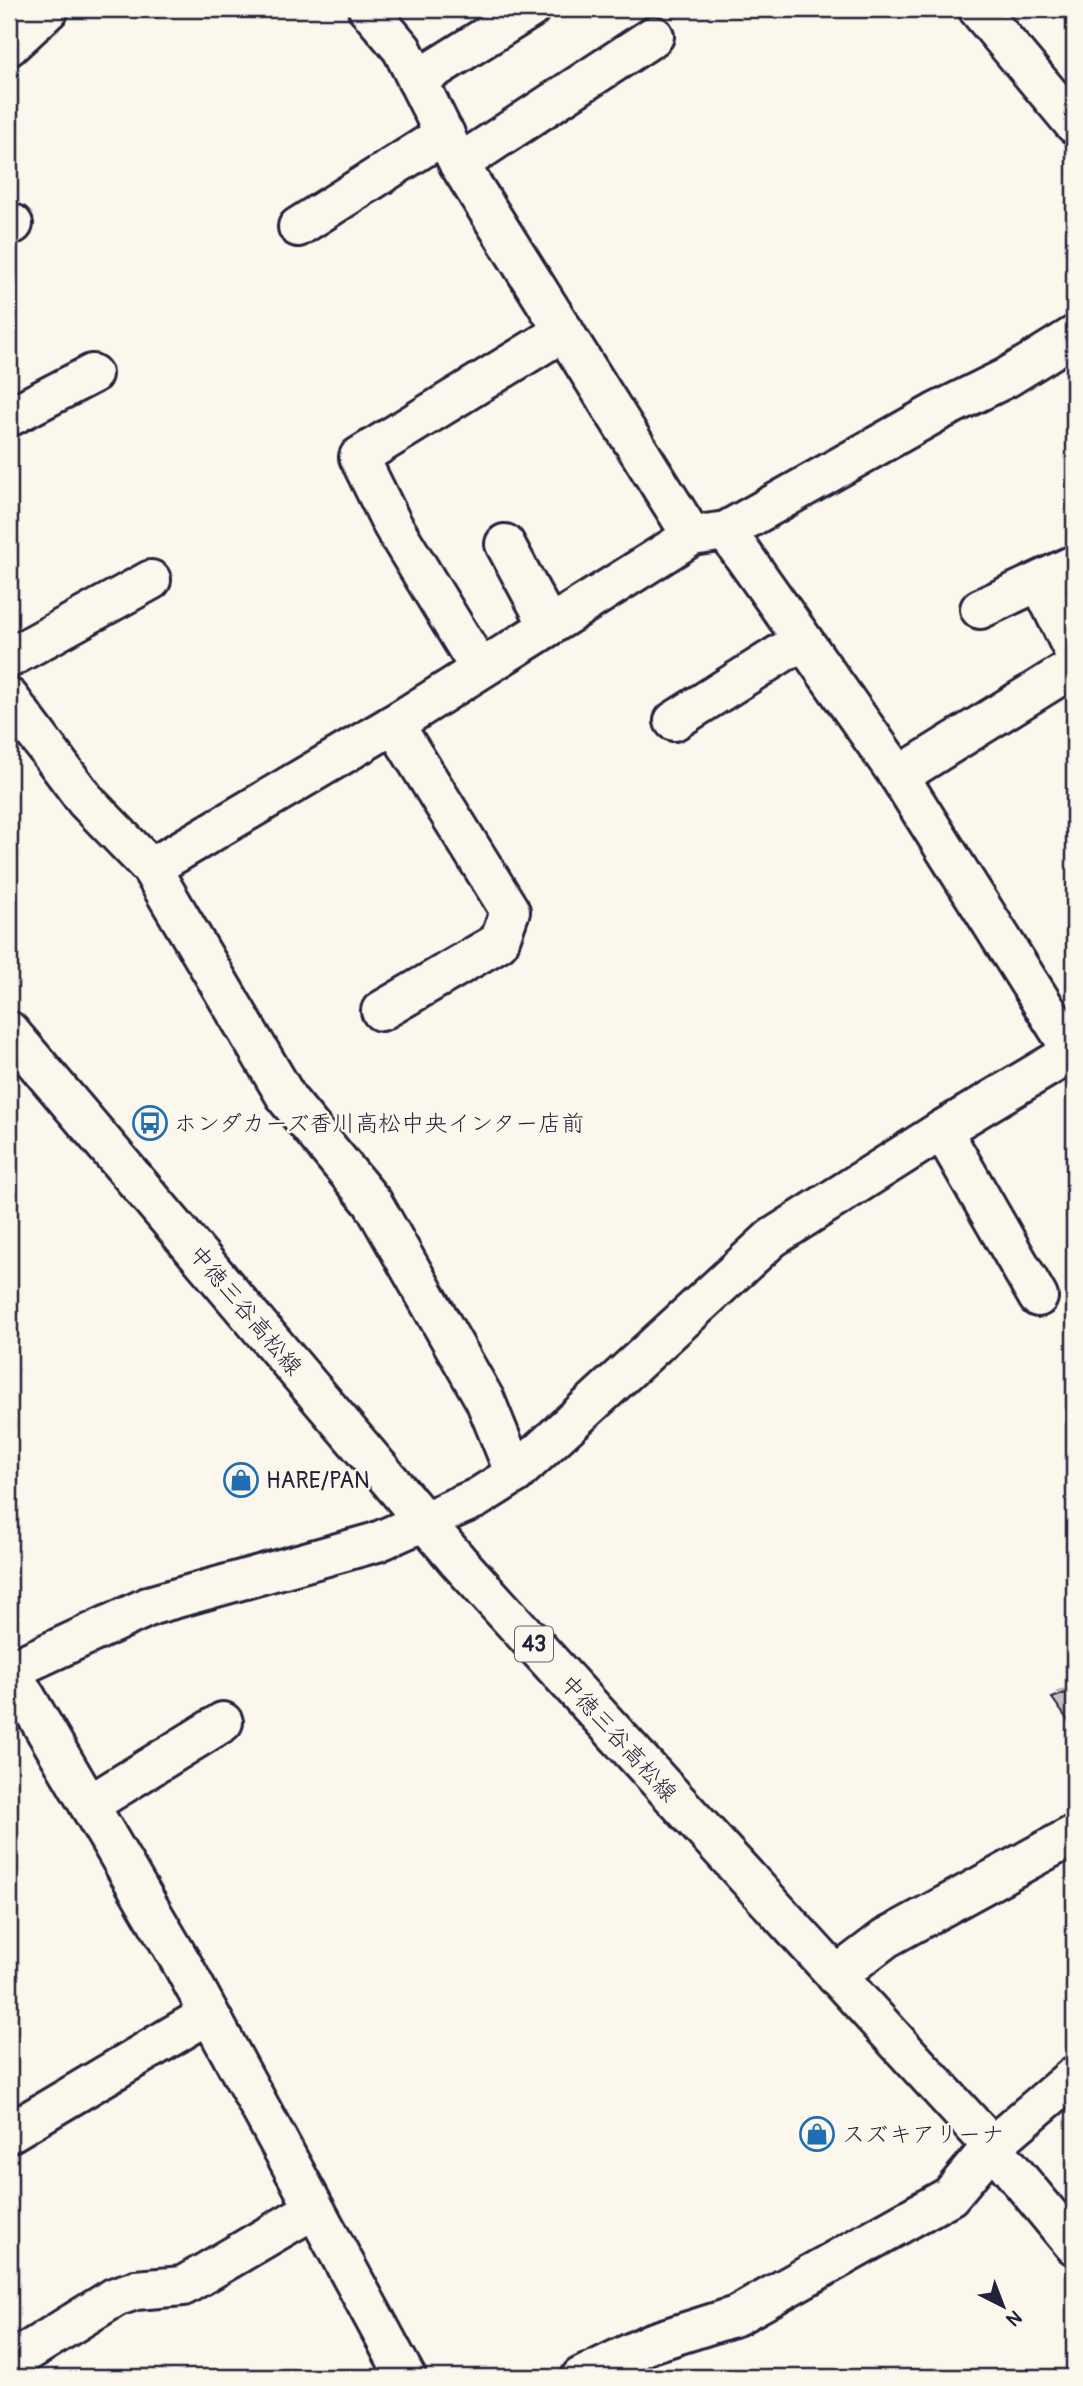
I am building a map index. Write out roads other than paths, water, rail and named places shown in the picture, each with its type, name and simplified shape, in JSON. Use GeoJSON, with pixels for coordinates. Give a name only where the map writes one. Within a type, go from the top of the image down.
{"type":"FeatureCollection","features":[{"type":"Feature","properties":{"kind":"street"},"geometry":{"type":"LineString","coordinates":[[9,47],[49,9]]}},
{"type":"Feature","properties":{"kind":"street"},"geometry":{"type":"LineString","coordinates":[[368,9],[402,49],[452,149],[564,331],[709,534],[801,641],[899,776],[1074,1053],[942,1130],[772,1238],[515,1475],[477,1498],[377,1542],[152,1605],[9,1669],[209,2014],[406,2377]]}},
{"type":"Feature","properties":{"kind":"street"},"geometry":{"type":"LineString","coordinates":[[417,80],[530,9]]}},
{"type":"Feature","properties":{"kind":"street"},"geometry":{"type":"LineString","coordinates":[[978,9],[1074,124]]}},
{"type":"Feature","properties":{"kind":"street"},"geometry":{"type":"LineString","coordinates":[[298,227],[452,149],[654,36]]}},
{"type":"Feature","properties":{"kind":"street"},"geometry":{"type":"LineString","coordinates":[[480,669],[393,526],[359,457],[564,331]]}},
{"type":"Feature","properties":{"kind":"street"},"geometry":{"type":"LineString","coordinates":[[151,868],[394,724],[549,626],[709,534],[1006,378],[1074,337]]}},
{"type":"Feature","properties":{"kind":"street"},"geometry":{"type":"LineString","coordinates":[[9,412],[11,416],[92,374]]}},
{"type":"Feature","properties":{"kind":"street"},"geometry":{"type":"LineString","coordinates":[[505,544],[549,626]]}},
{"type":"Feature","properties":{"kind":"street"},"geometry":{"type":"LineString","coordinates":[[980,609],[1074,565]]}},
{"type":"Feature","properties":{"kind":"street"},"geometry":{"type":"LineString","coordinates":[[9,658],[150,580]]}},
{"type":"Feature","properties":{"kind":"street"},"geometry":{"type":"LineString","coordinates":[[1040,582],[1074,652]]}},
{"type":"Feature","properties":{"kind":"street"},"geometry":{"type":"LineString","coordinates":[[674,721],[801,641]]}},
{"type":"Feature","properties":{"kind":"street"},"geometry":{"type":"LineString","coordinates":[[899,776],[1074,667]]}},
{"type":"Feature","properties":{"kind":"street"},"geometry":{"type":"LineString","coordinates":[[9,698],[86,801],[151,868],[288,1100],[373,1203],[485,1400],[515,1475]]}},
{"type":"Feature","properties":{"kind":"street"},"geometry":{"type":"LineString","coordinates":[[381,1011],[499,942],[510,911],[394,724]]}},
{"type":"Feature","properties":{"kind":"street","name":"中徳三谷高松線"},"geometry":{"type":"LineString","coordinates":[[9,1031],[424,1521],[992,2146],[1074,2245]]}},
{"type":"Feature","properties":{"kind":"street"},"geometry":{"type":"LineString","coordinates":[[942,1130],[1038,1297]]}},
{"type":"Feature","properties":{"kind":"street"},"geometry":{"type":"LineString","coordinates":[[89,1805],[223,1722]]}},
{"type":"Feature","properties":{"kind":"street"},"geometry":{"type":"LineString","coordinates":[[836,1976],[886,1938],[1074,1835]]}},
{"type":"Feature","properties":{"kind":"street"},"geometry":{"type":"LineString","coordinates":[[9,2133],[209,2014]]}},
{"type":"Feature","properties":{"kind":"street"},"geometry":{"type":"LineString","coordinates":[[580,2377],[651,2343],[748,2309],[950,2196],[992,2146],[1074,2076]]}},
{"type":"Feature","properties":{"kind":"street"},"geometry":{"type":"LineString","coordinates":[[9,2363],[115,2297],[136,2290],[183,2286],[314,2209]]}},
{"type":"Feature","properties":{"kind":"place","name":"ホンダカーズ香川高松中央インター店前"},"geometry":{"type":"Point","coordinates":[150,1123]}},
{"type":"Feature","properties":{"kind":"place","name":"HARE/PAN"},"geometry":{"type":"Point","coordinates":[241,1480]}},
{"type":"Feature","properties":{"kind":"place","name":"スズキアリーナ"},"geometry":{"type":"Point","coordinates":[817,2134]}}]}
